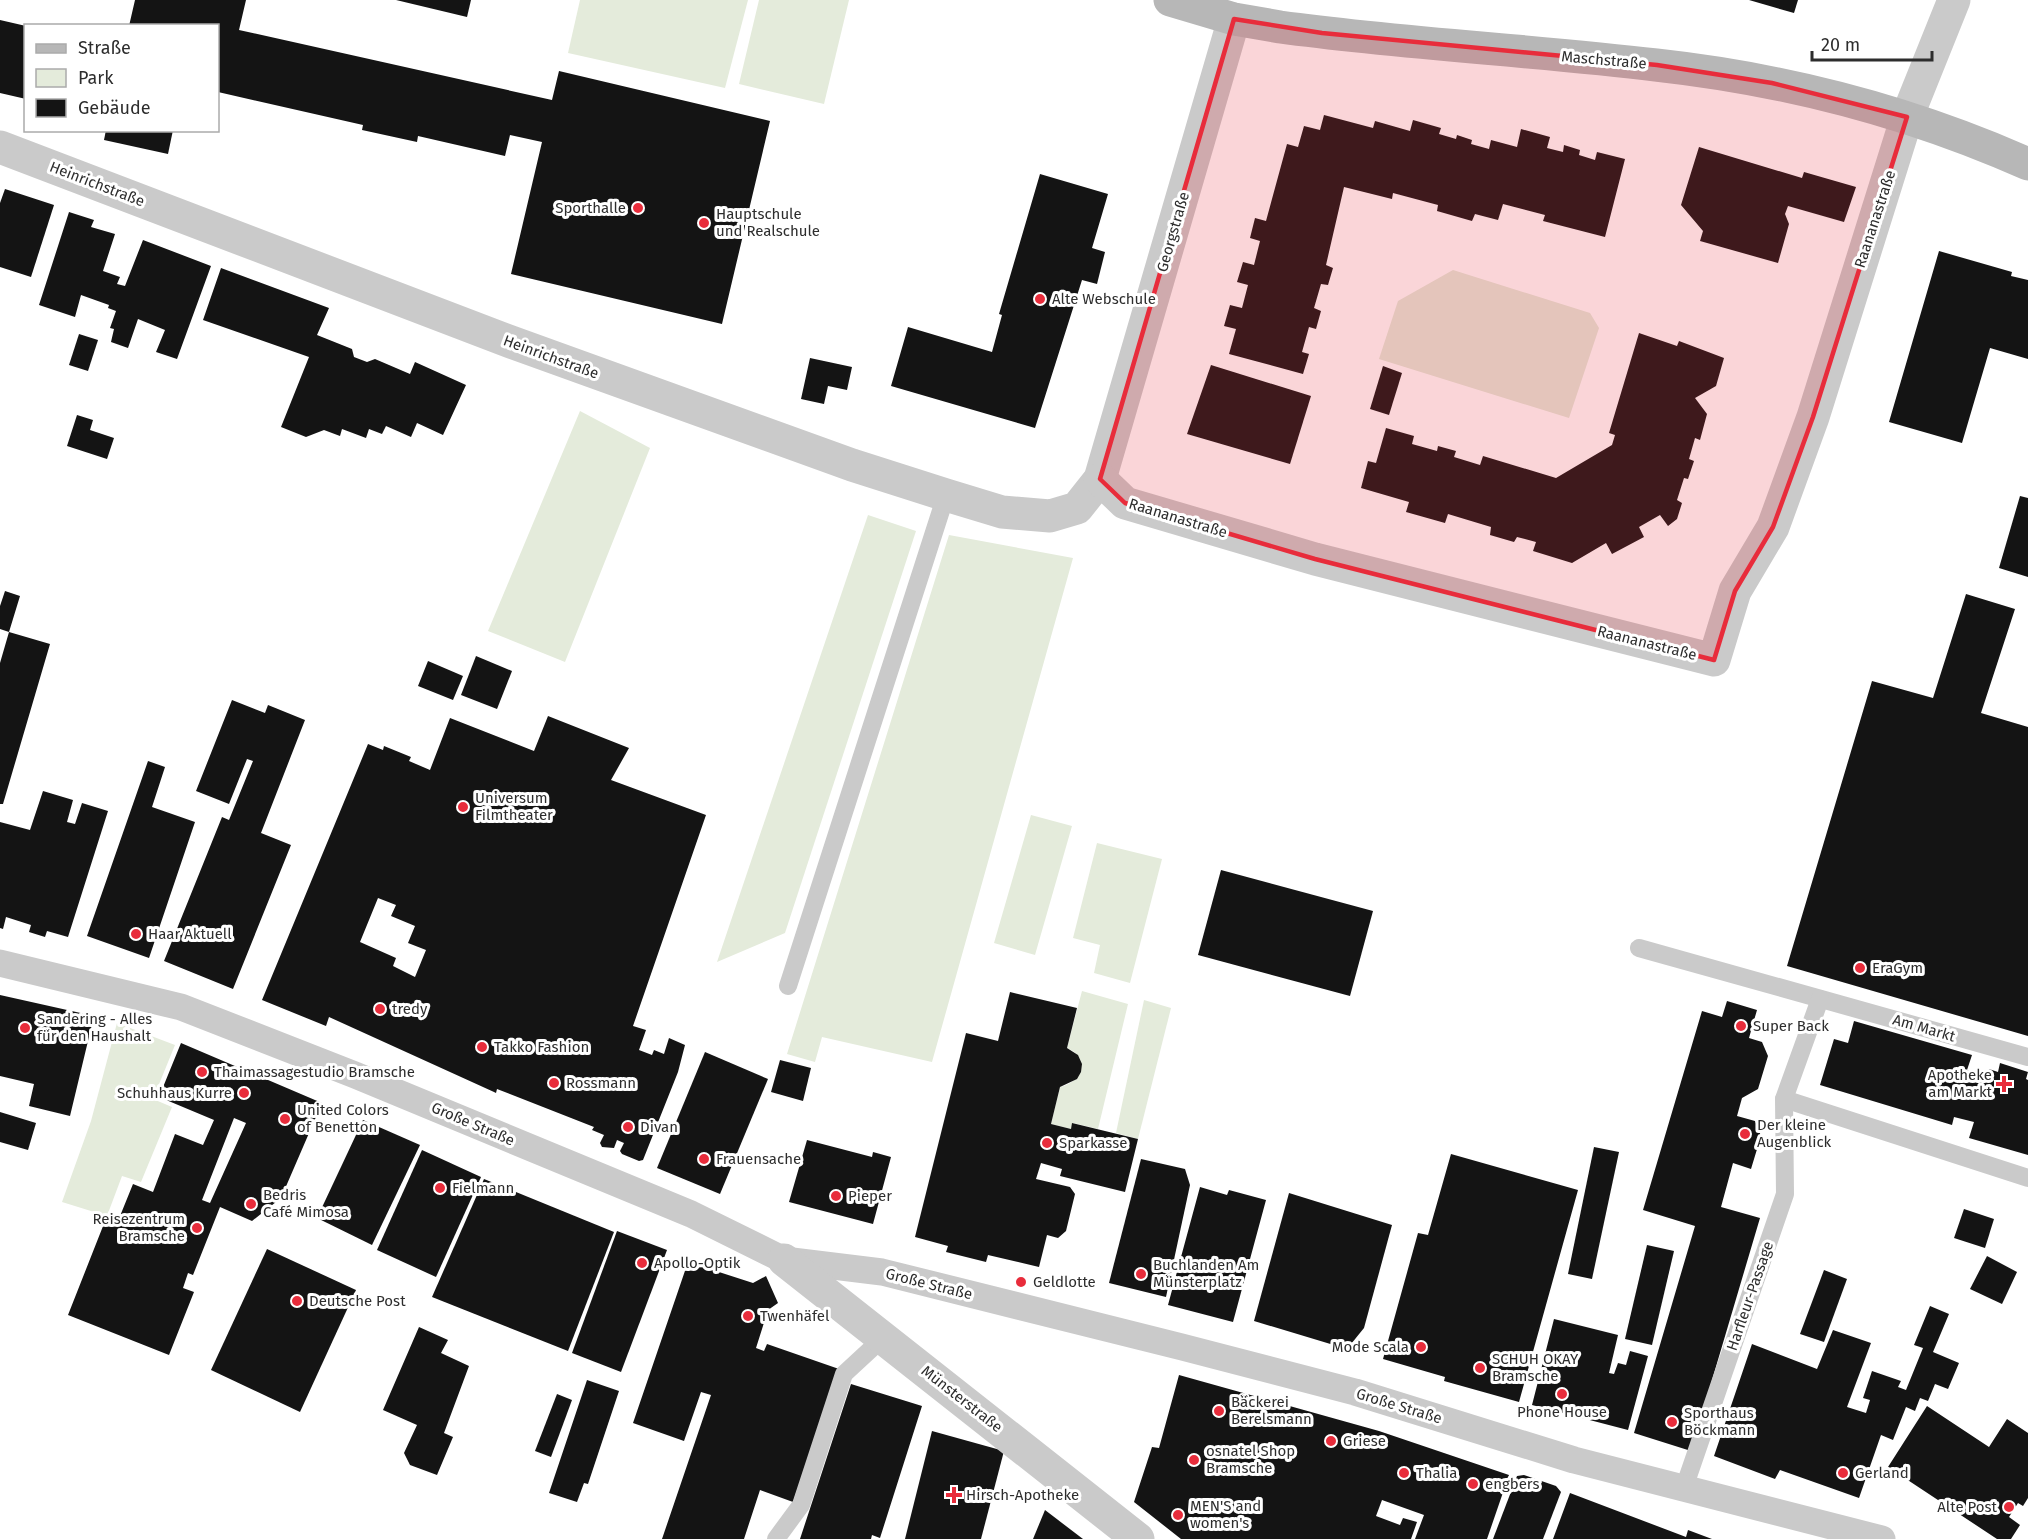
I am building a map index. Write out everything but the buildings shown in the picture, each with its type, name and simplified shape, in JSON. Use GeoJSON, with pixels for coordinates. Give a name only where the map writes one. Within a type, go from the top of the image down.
{"type":"FeatureCollection","features":[{"type":"Feature","properties":{"kind":"main road","name":"Maschstraße"},"geometry":{"type":"LineString","coordinates":[[1170,0],[1234,19],[1322,33],[1657,65],[1772,83],[1907,117],[2028,164]]}},
{"type":"Feature","properties":{"kind":"street"},"geometry":{"type":"LineString","coordinates":[[1907,117],[1954,0]]}},
{"type":"Feature","properties":{"kind":"street","name":"Georgstraße"},"geometry":{"type":"LineString","coordinates":[[1100,479],[1234,19]]}},
{"type":"Feature","properties":{"kind":"street","name":"Raananastraße"},"geometry":{"type":"LineString","coordinates":[[1100,479],[1125,503],[1315,559],[1714,660],[1735,591],[1773,526],[1789,483],[1907,117]]}},
{"type":"Feature","properties":{"kind":"street","name":"Heinrichstraße"},"geometry":{"type":"LineString","coordinates":[[0,147],[511,342],[852,465],[1002,512],[1050,516],[1077,508],[1100,479]]}},
{"type":"Feature","properties":{"kind":"street","name":"Große Straße"},"geometry":{"type":"LineString","coordinates":[[0,963],[181,1006],[380,1085],[681,1210],[784,1260],[882,1272],[1171,1344],[1355,1392],[1574,1460],[1882,1539]]}},
{"type":"Feature","properties":{"kind":"street","name":"Münsterstraße"},"geometry":{"type":"LineString","coordinates":[[784,1260],[1138,1539]]}},
{"type":"Feature","properties":{"kind":"lane"},"geometry":{"type":"LineString","coordinates":[[788,987],[946,495]]}},
{"type":"Feature","properties":{"kind":"lane"},"geometry":{"type":"LineString","coordinates":[[1639,948],[1820,999]]}},
{"type":"Feature","properties":{"kind":"lane","name":"Am Markt"},"geometry":{"type":"LineString","coordinates":[[1820,999],[2028,1057]]}},
{"type":"Feature","properties":{"kind":"lane","name":"Harfleur-Passage"},"geometry":{"type":"LineString","coordinates":[[1684,1488],[1785,1194],[1784,1100],[1820,999]]}},
{"type":"Feature","properties":{"kind":"lane"},"geometry":{"type":"LineString","coordinates":[[1784,1100],[2028,1178]]}},
{"type":"Feature","properties":{"kind":"lane"},"geometry":{"type":"LineString","coordinates":[[776,1539],[801,1506],[844,1374],[884,1337]]}},
{"type":"Feature","properties":{"kind":"highlighted area"},"geometry":{"type":"Polygon","coordinates":[[[1234,19],[1322,33],[1657,65],[1772,83],[1907,117],[1813,417],[1773,527],[1735,591],[1714,660],[1315,559],[1125,503],[1100,479],[1234,19]]]}},
{"type":"Feature","properties":{"kind":"green space"},"geometry":{"type":"Polygon","coordinates":[[[580,0],[748,0],[725,88],[568,53],[580,0]]]}},
{"type":"Feature","properties":{"kind":"green space"},"geometry":{"type":"Polygon","coordinates":[[[759,0],[849,0],[824,104],[739,84],[759,0]]]}},
{"type":"Feature","properties":{"kind":"green space"},"geometry":{"type":"Polygon","coordinates":[[[1453,270],[1590,313],[1599,328],[1569,418],[1379,359],[1398,301],[1453,270]]]}},
{"type":"Feature","properties":{"kind":"green space"},"geometry":{"type":"Polygon","coordinates":[[[580,411],[650,448],[565,662],[488,631],[580,411]]]}},
{"type":"Feature","properties":{"kind":"green space"},"geometry":{"type":"Polygon","coordinates":[[[868,515],[916,531],[785,933],[717,962],[868,515]]]}},
{"type":"Feature","properties":{"kind":"green space"},"geometry":{"type":"Polygon","coordinates":[[[949,535],[1073,558],[932,1062],[822,1037],[815,1062],[787,1054],[949,535]]]}},
{"type":"Feature","properties":{"kind":"green space"},"geometry":{"type":"Polygon","coordinates":[[[1031,815],[1072,826],[1035,955],[994,943],[1031,815]]]}},
{"type":"Feature","properties":{"kind":"green space"},"geometry":{"type":"Polygon","coordinates":[[[1097,843],[1162,859],[1130,983],[1094,973],[1100,945],[1073,938],[1097,843]]]}},
{"type":"Feature","properties":{"kind":"green space"},"geometry":{"type":"Polygon","coordinates":[[[1082,991],[1128,1004],[1098,1129],[1073,1123],[1071,1129],[1051,1124],[1060,1087],[1074,1080],[1081,1069],[1079,1058],[1067,1048],[1082,991]]]}},
{"type":"Feature","properties":{"kind":"green space"},"geometry":{"type":"Polygon","coordinates":[[[1144,1000],[1171,1008],[1138,1139],[1116,1133],[1144,1000]]]}},
{"type":"Feature","properties":{"kind":"green space"},"geometry":{"type":"Polygon","coordinates":[[[117,1023],[175,1045],[153,1099],[172,1107],[141,1182],[122,1176],[107,1216],[62,1202],[91,1121],[117,1023]]]}},
{"type":"Feature","properties":{"kind":"place","name":"Sporthalle"},"geometry":{"type":"Point","coordinates":[638,208]}},
{"type":"Feature","properties":{"kind":"place","name":"Hauptschule und Realschule"},"geometry":{"type":"Point","coordinates":[704,223]}},
{"type":"Feature","properties":{"kind":"place","name":"Alte Webschule"},"geometry":{"type":"Point","coordinates":[1040,299]}},
{"type":"Feature","properties":{"kind":"place","name":"Universum Filmtheater"},"geometry":{"type":"Point","coordinates":[463,807]}},
{"type":"Feature","properties":{"kind":"place","name":"Haar Aktuell"},"geometry":{"type":"Point","coordinates":[136,934]}},
{"type":"Feature","properties":{"kind":"place","name":"EraGym"},"geometry":{"type":"Point","coordinates":[1860,968]}},
{"type":"Feature","properties":{"kind":"place","name":"tredy"},"geometry":{"type":"Point","coordinates":[380,1009]}},
{"type":"Feature","properties":{"kind":"place","name":"Super Back"},"geometry":{"type":"Point","coordinates":[1741,1026]}},
{"type":"Feature","properties":{"kind":"place","name":"Sandering - Alles für den Haushalt"},"geometry":{"type":"Point","coordinates":[25,1028]}},
{"type":"Feature","properties":{"kind":"place","name":"Takko Fashion"},"geometry":{"type":"Point","coordinates":[482,1047]}},
{"type":"Feature","properties":{"kind":"place","name":"Thaimassagestudio Bramsche"},"geometry":{"type":"Point","coordinates":[202,1072]}},
{"type":"Feature","properties":{"kind":"place","name":"Rossmann"},"geometry":{"type":"Point","coordinates":[554,1083]}},
{"type":"Feature","properties":{"kind":"place","name":"Apotheke am Markt"},"geometry":{"type":"Point","coordinates":[2004,1084]}},
{"type":"Feature","properties":{"kind":"place","name":"Schuhhaus Kurre"},"geometry":{"type":"Point","coordinates":[244,1093]}},
{"type":"Feature","properties":{"kind":"place","name":"United Colors of Benetton"},"geometry":{"type":"Point","coordinates":[285,1119]}},
{"type":"Feature","properties":{"kind":"place","name":"Divan"},"geometry":{"type":"Point","coordinates":[628,1127]}},
{"type":"Feature","properties":{"kind":"place","name":"Der kleine Augenblick"},"geometry":{"type":"Point","coordinates":[1745,1134]}},
{"type":"Feature","properties":{"kind":"place","name":"Sparkasse"},"geometry":{"type":"Point","coordinates":[1047,1143]}},
{"type":"Feature","properties":{"kind":"place","name":"Frauensache"},"geometry":{"type":"Point","coordinates":[704,1159]}},
{"type":"Feature","properties":{"kind":"place","name":"Fielmann"},"geometry":{"type":"Point","coordinates":[440,1188]}},
{"type":"Feature","properties":{"kind":"place","name":"Pieper"},"geometry":{"type":"Point","coordinates":[836,1196]}},
{"type":"Feature","properties":{"kind":"place","name":"Bedris Café Mimosa"},"geometry":{"type":"Point","coordinates":[251,1204]}},
{"type":"Feature","properties":{"kind":"place","name":"Reisezentrum Bramsche"},"geometry":{"type":"Point","coordinates":[197,1228]}},
{"type":"Feature","properties":{"kind":"place","name":"Apollo-Optik"},"geometry":{"type":"Point","coordinates":[642,1263]}},
{"type":"Feature","properties":{"kind":"place","name":"Buchlanden Am Münsterplatz"},"geometry":{"type":"Point","coordinates":[1141,1274]}},
{"type":"Feature","properties":{"kind":"place","name":"Geldlotte"},"geometry":{"type":"Point","coordinates":[1021,1282]}},
{"type":"Feature","properties":{"kind":"place","name":"Deutsche Post"},"geometry":{"type":"Point","coordinates":[297,1301]}},
{"type":"Feature","properties":{"kind":"place","name":"Twenhäfel"},"geometry":{"type":"Point","coordinates":[748,1316]}},
{"type":"Feature","properties":{"kind":"place","name":"Mode Scala"},"geometry":{"type":"Point","coordinates":[1421,1347]}},
{"type":"Feature","properties":{"kind":"place","name":"SCHUH OKAY Bramsche"},"geometry":{"type":"Point","coordinates":[1480,1368]}},
{"type":"Feature","properties":{"kind":"place","name":"Phone House"},"geometry":{"type":"Point","coordinates":[1562,1394]}},
{"type":"Feature","properties":{"kind":"place","name":"Bäckerei Berelsmann"},"geometry":{"type":"Point","coordinates":[1219,1411]}},
{"type":"Feature","properties":{"kind":"place","name":"Sporthaus Böckmann"},"geometry":{"type":"Point","coordinates":[1672,1422]}},
{"type":"Feature","properties":{"kind":"place","name":"Griese"},"geometry":{"type":"Point","coordinates":[1331,1441]}},
{"type":"Feature","properties":{"kind":"place","name":"osnatel Shop Bramsche"},"geometry":{"type":"Point","coordinates":[1194,1460]}},
{"type":"Feature","properties":{"kind":"place","name":"Thalia"},"geometry":{"type":"Point","coordinates":[1404,1473]}},
{"type":"Feature","properties":{"kind":"place","name":"Gerland"},"geometry":{"type":"Point","coordinates":[1843,1473]}},
{"type":"Feature","properties":{"kind":"place","name":"engbers"},"geometry":{"type":"Point","coordinates":[1473,1484]}},
{"type":"Feature","properties":{"kind":"place","name":"Hirsch-Apotheke"},"geometry":{"type":"Point","coordinates":[954,1495]}},
{"type":"Feature","properties":{"kind":"place","name":"Alte Post"},"geometry":{"type":"Point","coordinates":[2009,1507]}},
{"type":"Feature","properties":{"kind":"place","name":"MEN'S and women's"},"geometry":{"type":"Point","coordinates":[1178,1515]}}]}
